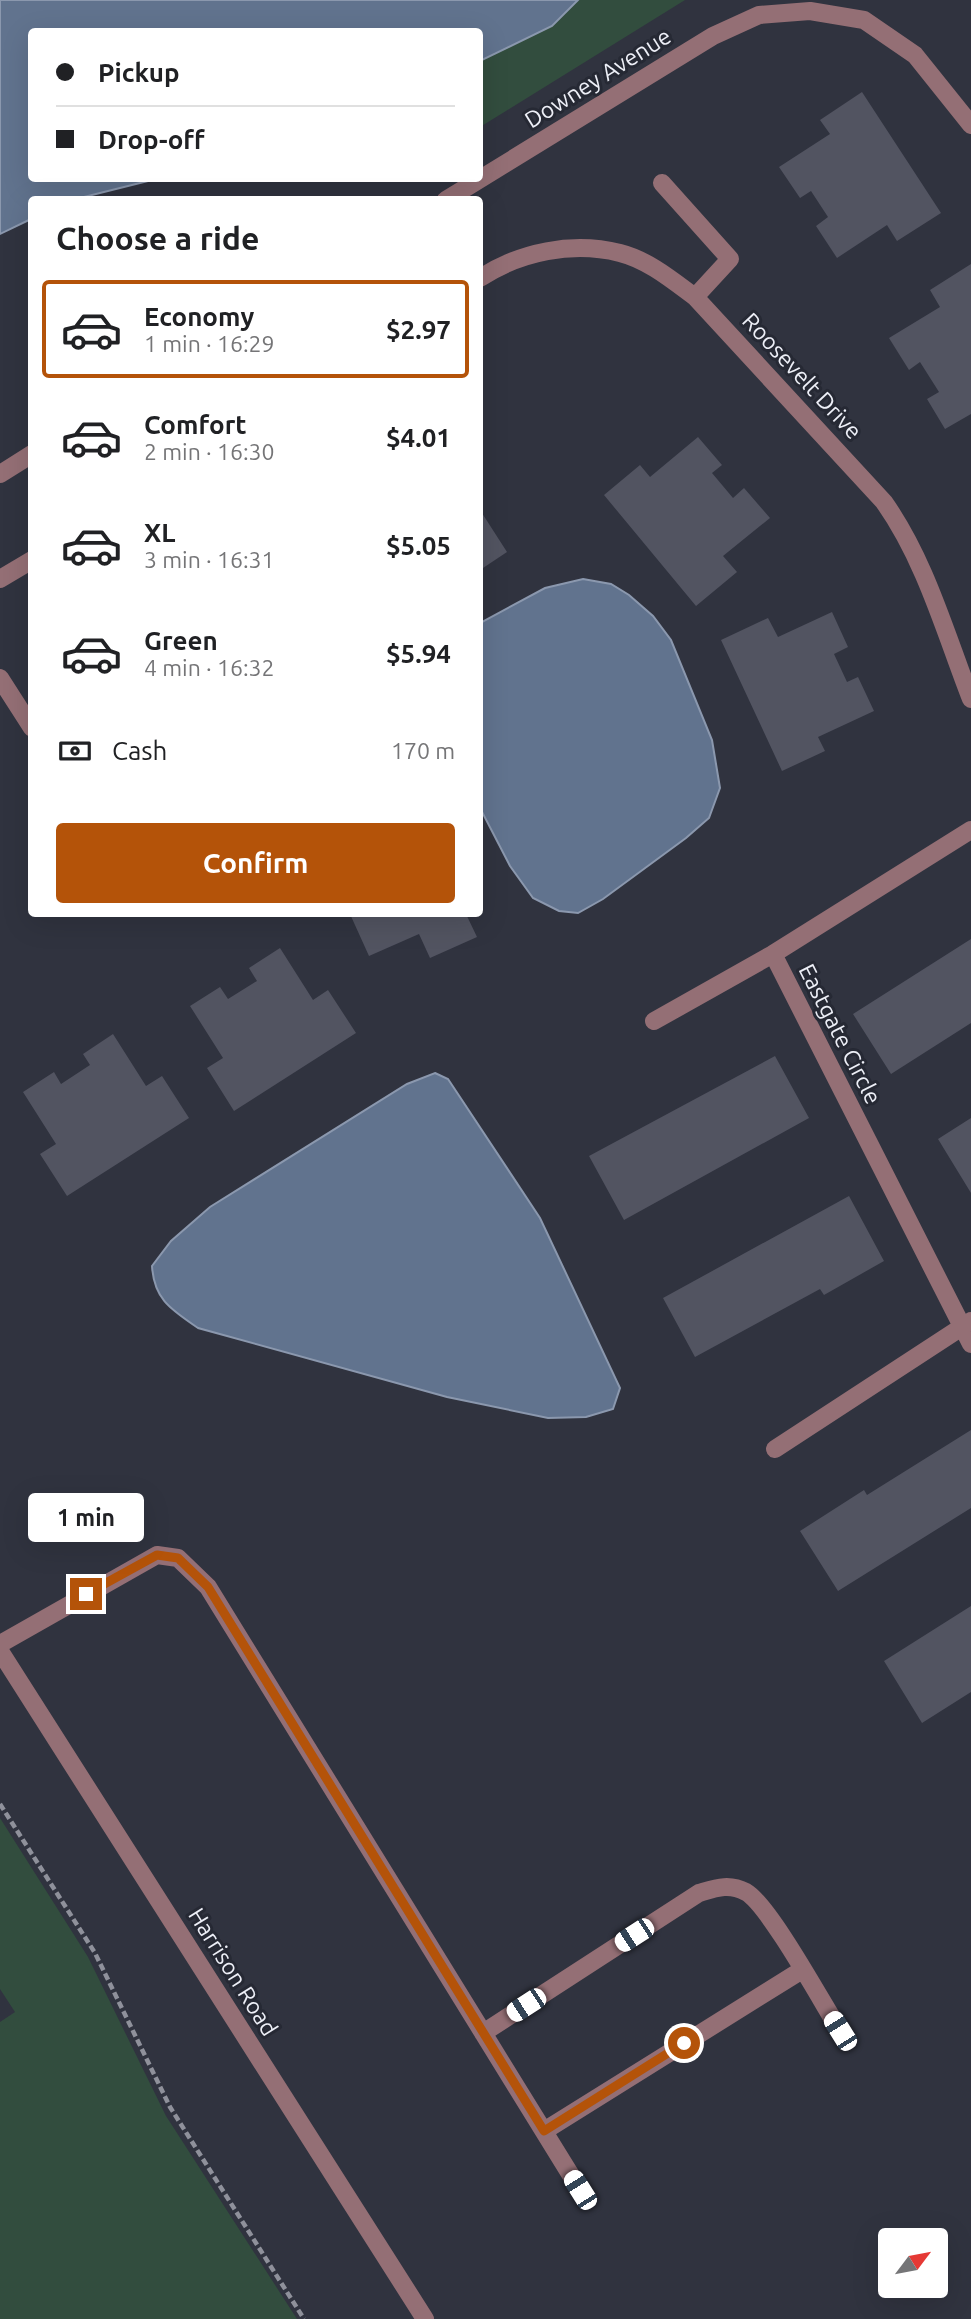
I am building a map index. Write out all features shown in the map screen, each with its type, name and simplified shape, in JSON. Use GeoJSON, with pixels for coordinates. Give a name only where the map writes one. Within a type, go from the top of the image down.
{"type":"FeatureCollection","features":[{"type":"Feature","properties":{"kind":"street","name":"Downey Avenue"},"geometry":{"type":"LineString","coordinates":[[483,177],[713,36],[759,15],[810,11],[864,20],[915,55],[971,125]]}},
{"type":"Feature","properties":{"kind":"street","name":"Downey Avenue"},"geometry":{"type":"LineString","coordinates":[[453,196],[475,182]]}},
{"type":"Feature","properties":{"kind":"street"},"geometry":{"type":"LineString","coordinates":[[662,183],[730,259],[695,297]]}},
{"type":"Feature","properties":{"kind":"street","name":"Roosevelt Drive"},"geometry":{"type":"LineString","coordinates":[[483,276],[496,267],[537,252],[580,248],[621,253],[661,272],[695,297],[884,502],[898,522],[917,559],[971,699]]}},
{"type":"Feature","properties":{"kind":"street"},"geometry":{"type":"LineString","coordinates":[[0,474],[28,456]]}},
{"type":"Feature","properties":{"kind":"street"},"geometry":{"type":"LineString","coordinates":[[0,579],[28,562]]}},
{"type":"Feature","properties":{"kind":"street"},"geometry":{"type":"LineString","coordinates":[[0,678],[28,722]]}},
{"type":"Feature","properties":{"kind":"street","name":"Eastgate Circle"},"geometry":{"type":"LineString","coordinates":[[971,830],[773,954],[966,1324],[971,1344]]}},
{"type":"Feature","properties":{"kind":"street"},"geometry":{"type":"LineString","coordinates":[[654,1021],[773,954]]}},
{"type":"Feature","properties":{"kind":"street"},"geometry":{"type":"LineString","coordinates":[[775,1449],[966,1324]]}},
{"type":"Feature","properties":{"kind":"street"},"geometry":{"type":"LineString","coordinates":[[0,1644],[157,1555],[178,1558],[208,1587],[580,2190]]}},
{"type":"Feature","properties":{"kind":"street","name":"Harrison Road"},"geometry":{"type":"LineString","coordinates":[[0,1651],[425,2319]]}},
{"type":"Feature","properties":{"kind":"street"},"geometry":{"type":"LineString","coordinates":[[483,2033],[699,1893],[725,1885],[747,1893],[772,1920],[840,2031]]}},
{"type":"Feature","properties":{"kind":"street"},"geometry":{"type":"LineString","coordinates":[[544,2131],[802,1970]]}},
{"type":"Feature","properties":{"kind":"path"},"geometry":{"type":"LineString","coordinates":[[0,1804],[95,1954],[170,2107],[304,2319]]}},
{"type":"Feature","properties":{"kind":"green space"},"geometry":{"type":"Polygon","coordinates":[[[578,0],[685,0],[483,125],[483,60],[552,26],[578,0]]]}},
{"type":"Feature","properties":{"kind":"green space"},"geometry":{"type":"Polygon","coordinates":[[[0,1818],[88,1957],[166,2116],[297,2319],[0,2319],[0,2022],[15,2012],[0,1989],[0,1818]]]}},
{"type":"Feature","properties":{"kind":"water"},"geometry":{"type":"Polygon","coordinates":[[[0,0],[578,0],[552,26],[483,60],[483,28],[28,28],[28,182],[144,182],[88,196],[28,196],[28,220],[0,234],[0,0]]]}},
{"type":"Feature","properties":{"kind":"water"},"geometry":{"type":"Polygon","coordinates":[[[583,579],[611,584],[629,595],[653,616],[671,640],[712,740],[720,788],[709,818],[603,899],[578,913],[559,911],[533,898],[510,866],[483,814],[483,621],[545,588],[583,579]]]}},
{"type":"Feature","properties":{"kind":"water"},"geometry":{"type":"Polygon","coordinates":[[[435,1073],[448,1079],[540,1218],[620,1388],[613,1409],[586,1417],[548,1418],[447,1397],[198,1328],[166,1303],[156,1288],[152,1266],[171,1241],[210,1207],[407,1084],[435,1073]]]}},
{"type":"Feature","properties":{"kind":"building"},"geometry":{"type":"Polygon","coordinates":[[[862,92],[941,213],[897,241],[887,225],[837,258],[816,226],[828,217],[811,191],[800,198],[779,167],[830,134],[820,120],[862,92]]]}},
{"type":"Feature","properties":{"kind":"building"},"geometry":{"type":"Polygon","coordinates":[[[971,264],[971,414],[945,429],[927,399],[939,392],[920,362],[909,370],[889,338],[940,307],[930,290],[971,264]]]}},
{"type":"Feature","properties":{"kind":"building"},"geometry":{"type":"Polygon","coordinates":[[[698,437],[722,465],[712,473],[733,498],[744,488],[770,518],[723,556],[737,572],[696,606],[604,495],[640,465],[650,477],[698,437]]]}},
{"type":"Feature","properties":{"kind":"building"},"geometry":{"type":"Polygon","coordinates":[[[483,515],[507,552],[483,568],[483,515]]]}},
{"type":"Feature","properties":{"kind":"building"},"geometry":{"type":"Polygon","coordinates":[[[832,612],[848,647],[834,654],[847,682],[858,677],[874,711],[818,737],[825,751],[782,771],[721,640],[768,618],[778,637],[832,612]]]}},
{"type":"Feature","properties":{"kind":"building"},"geometry":{"type":"Polygon","coordinates":[[[351,917],[467,917],[477,937],[430,958],[419,934],[369,956],[351,917]]]}},
{"type":"Feature","properties":{"kind":"building"},"geometry":{"type":"Polygon","coordinates":[[[971,939],[971,1023],[891,1074],[853,1014],[971,939]]]}},
{"type":"Feature","properties":{"kind":"building"},"geometry":{"type":"Polygon","coordinates":[[[280,948],[313,1000],[328,990],[356,1033],[234,1111],[207,1068],[223,1058],[190,1006],[220,987],[228,999],[257,981],[249,968],[280,948]]]}},
{"type":"Feature","properties":{"kind":"building"},"geometry":{"type":"Polygon","coordinates":[[[113,1034],[146,1086],[162,1076],[189,1118],[67,1196],[40,1154],[56,1144],[23,1092],[54,1072],[61,1084],[90,1065],[83,1054],[113,1034]]]}},
{"type":"Feature","properties":{"kind":"building"},"geometry":{"type":"Polygon","coordinates":[[[775,1056],[809,1118],[624,1220],[589,1156],[775,1056]]]}},
{"type":"Feature","properties":{"kind":"building"},"geometry":{"type":"Polygon","coordinates":[[[971,1118],[971,1193],[938,1139],[971,1118]]]}},
{"type":"Feature","properties":{"kind":"building"},"geometry":{"type":"Polygon","coordinates":[[[849,1196],[884,1261],[824,1295],[820,1289],[695,1357],[663,1298],[849,1196]]]}},
{"type":"Feature","properties":{"kind":"building"},"geometry":{"type":"Polygon","coordinates":[[[971,1430],[971,1508],[838,1591],[800,1531],[864,1490],[867,1495],[971,1430]]]}},
{"type":"Feature","properties":{"kind":"building"},"geometry":{"type":"Polygon","coordinates":[[[971,1606],[971,1692],[922,1723],[884,1661],[971,1606]]]}},
{"type":"Feature","properties":{"kind":"route"},"geometry":{"type":"LineString","coordinates":[[86,1594],[157,1555],[178,1558],[208,1587],[544,2131],[684,2043]]}}]}
